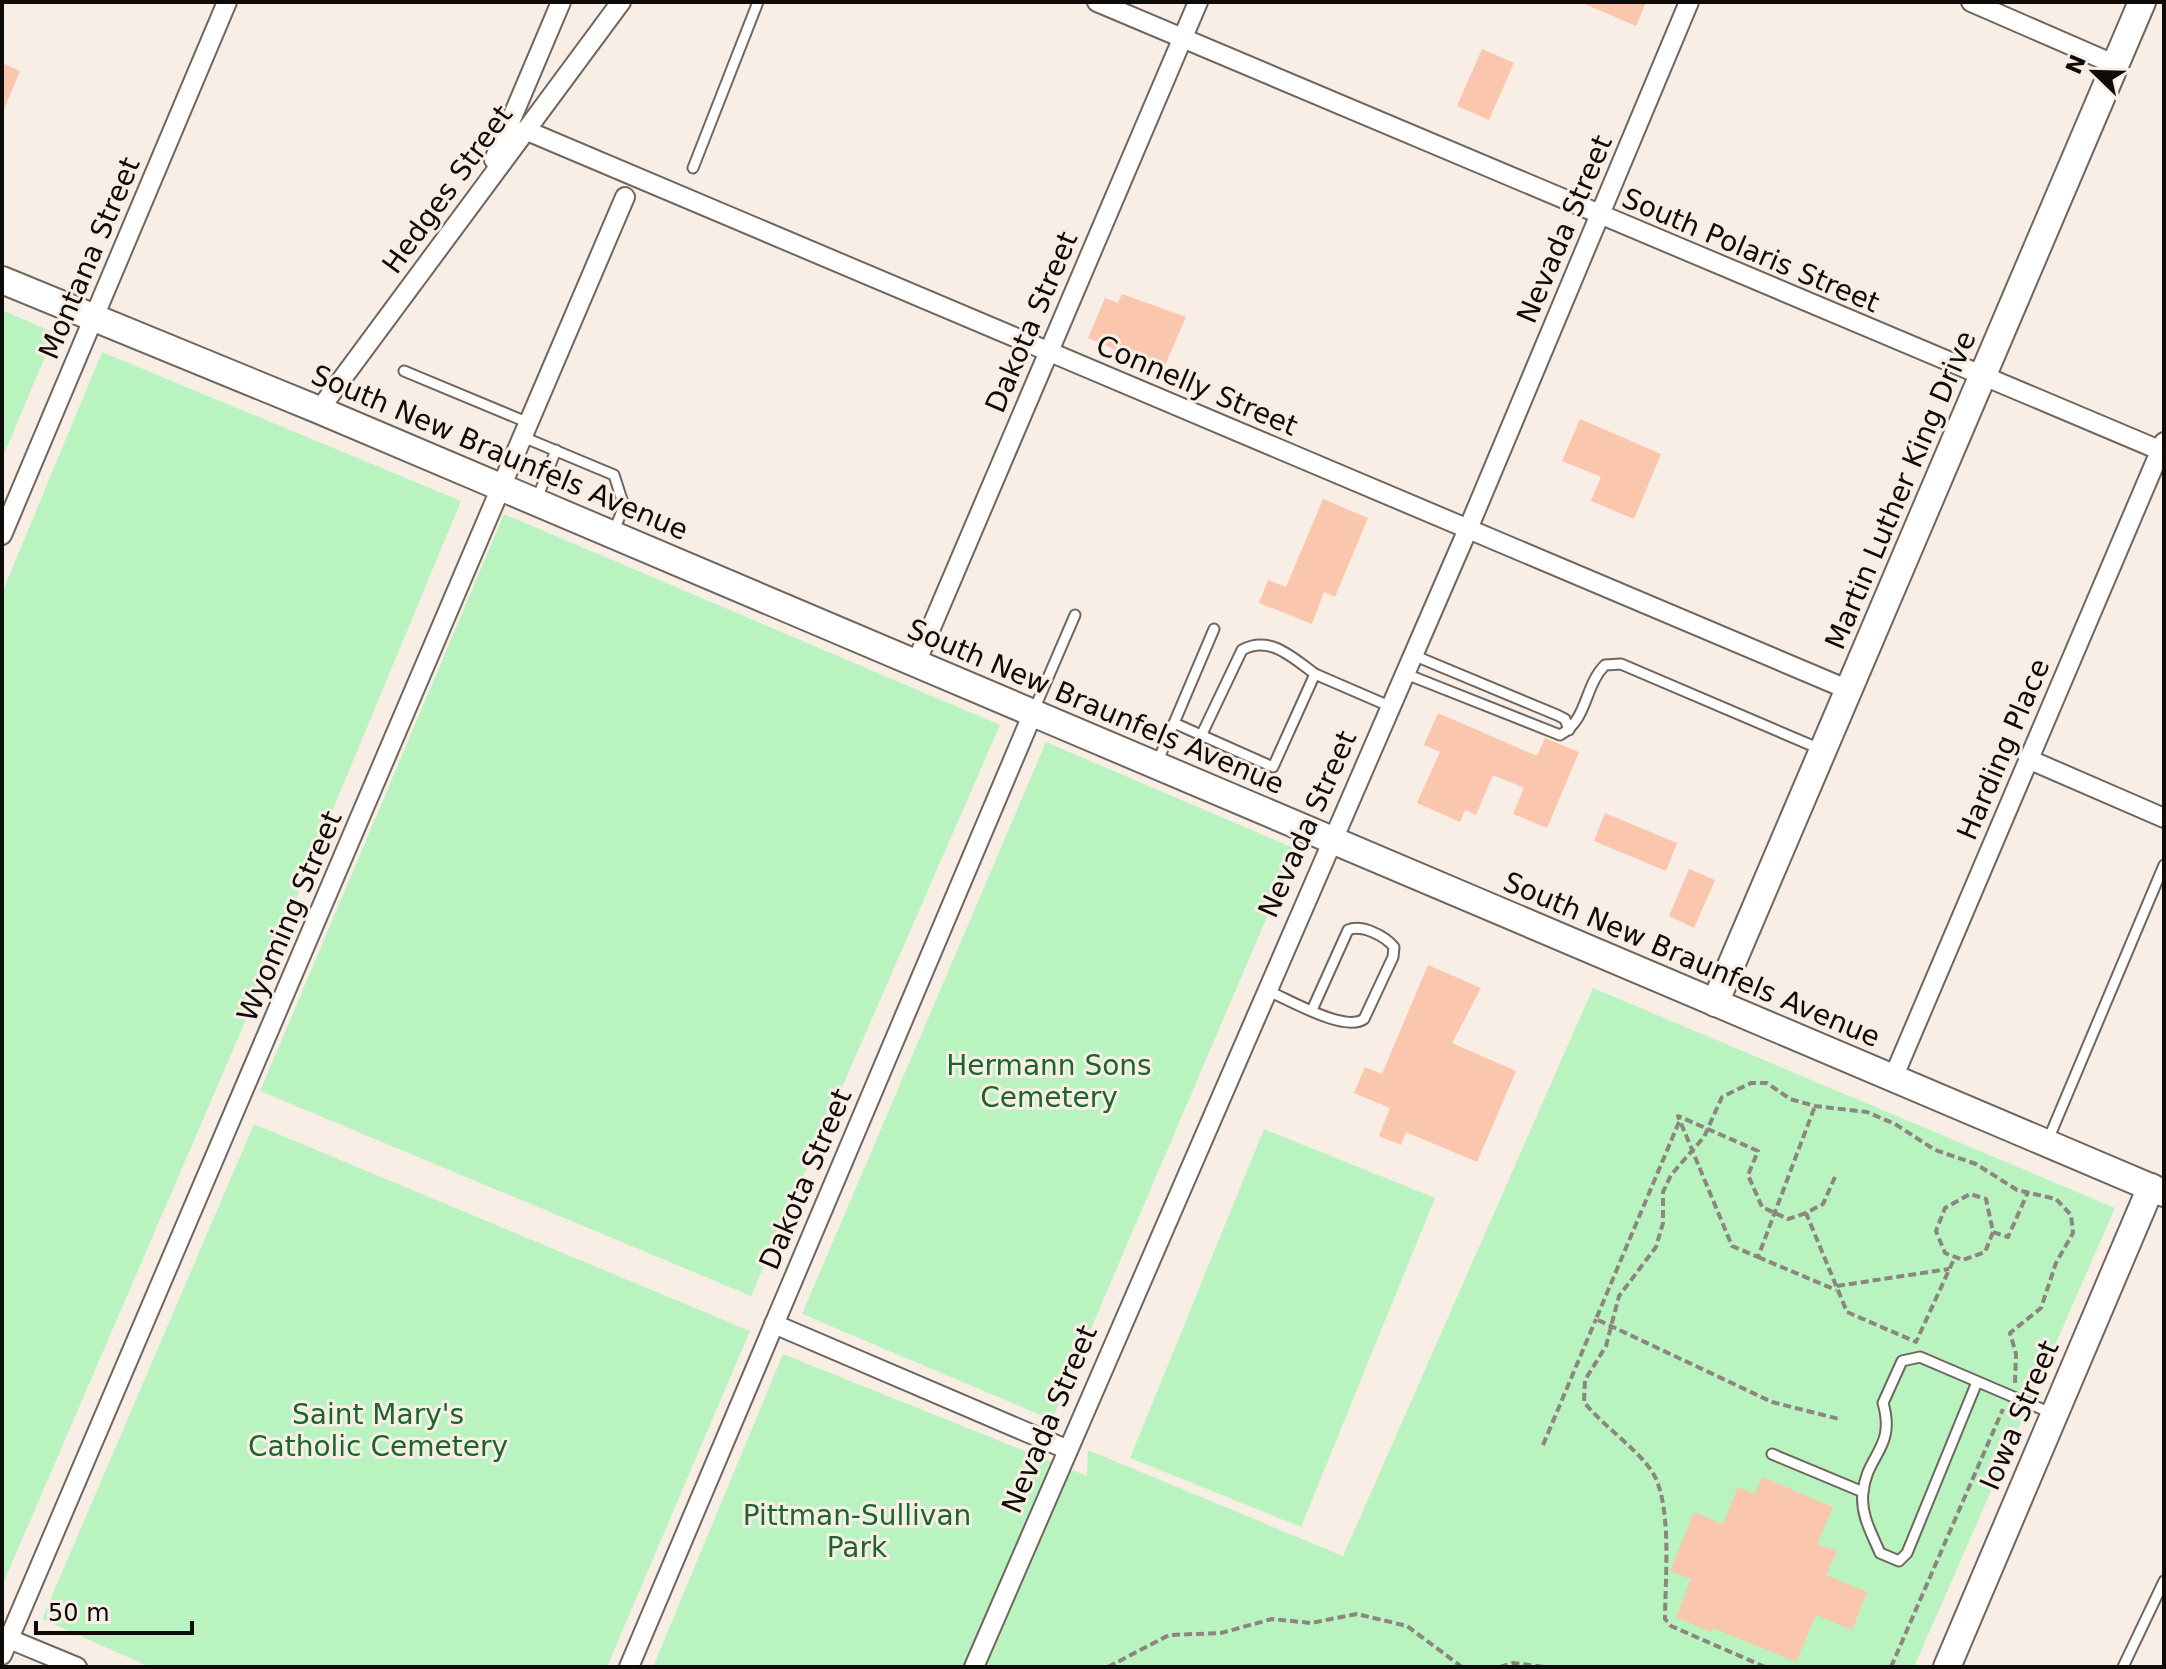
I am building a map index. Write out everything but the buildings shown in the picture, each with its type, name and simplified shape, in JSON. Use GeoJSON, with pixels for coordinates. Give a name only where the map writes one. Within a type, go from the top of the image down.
{"type":"FeatureCollection","features":[{"type":"Feature","properties":{"kind":"main road","name":"Martin Luther King Drive"},"geometry":{"type":"LineString","coordinates":[[1715,1003],[2142,2]]}},
{"type":"Feature","properties":{"kind":"main road","name":"South New Braunfels Avenue"},"geometry":{"type":"LineString","coordinates":[[2,280],[319,410],[2157,1190]]}},
{"type":"Feature","properties":{"kind":"main road","name":"Iowa Street"},"geometry":{"type":"LineString","coordinates":[[1947,1667],[2054,1415],[2157,1190]]}},
{"type":"Feature","properties":{"kind":"street","name":"Montana Street"},"geometry":{"type":"LineString","coordinates":[[2,535],[227,2]]}},
{"type":"Feature","properties":{"kind":"street"},"geometry":{"type":"LineString","coordinates":[[481,192],[561,2]]}},
{"type":"Feature","properties":{"kind":"street","name":"Hedges Street"},"geometry":{"type":"LineString","coordinates":[[319,410],[621,2]]}},
{"type":"Feature","properties":{"kind":"street","name":"South Polaris Street"},"geometry":{"type":"LineString","coordinates":[[1097,2],[1983,377],[2163,448]]}},
{"type":"Feature","properties":{"kind":"street","name":"Dakota Street"},"geometry":{"type":"LineString","coordinates":[[916,663],[1198,2]]}},
{"type":"Feature","properties":{"kind":"street","name":"Nevada Street"},"geometry":{"type":"LineString","coordinates":[[974,1667],[1066,1449],[1468,529],[1689,2]]}},
{"type":"Feature","properties":{"kind":"street"},"geometry":{"type":"LineString","coordinates":[[1971,2],[2116,65]]}},
{"type":"Feature","properties":{"kind":"street","name":"Connelly Street"},"geometry":{"type":"LineString","coordinates":[[525,130],[1849,690]]}},
{"type":"Feature","properties":{"kind":"street","name":"Wyoming Street"},"geometry":{"type":"LineString","coordinates":[[4,1643],[625,197]]}},
{"type":"Feature","properties":{"kind":"street","name":"Harding Place"},"geometry":{"type":"LineString","coordinates":[[1893,1078],[2163,448]]}},
{"type":"Feature","properties":{"kind":"street","name":"Dakota Street"},"geometry":{"type":"LineString","coordinates":[[629,1667],[1033,713]]}},
{"type":"Feature","properties":{"kind":"street"},"geometry":{"type":"LineString","coordinates":[[2028,759],[2164,818]]}},
{"type":"Feature","properties":{"kind":"street"},"geometry":{"type":"LineString","coordinates":[[774,1324],[1066,1449]]}},
{"type":"Feature","properties":{"kind":"street"},"geometry":{"type":"LineString","coordinates":[[4,1643],[77,1667]]}},
{"type":"Feature","properties":{"kind":"lane"},"geometry":{"type":"LineString","coordinates":[[693,168],[758,2]]}},
{"type":"Feature","properties":{"kind":"lane"},"geometry":{"type":"LineString","coordinates":[[404,371],[526,430],[556,450],[614,475],[624,506],[612,535]]}},
{"type":"Feature","properties":{"kind":"lane"},"geometry":{"type":"LineString","coordinates":[[536,502],[556,450]]}},
{"type":"Feature","properties":{"kind":"lane"},"geometry":{"type":"LineString","coordinates":[[1033,713],[1075,615]]}},
{"type":"Feature","properties":{"kind":"lane"},"geometry":{"type":"LineString","coordinates":[[1156,766],[1214,629]]}},
{"type":"Feature","properties":{"kind":"lane"},"geometry":{"type":"LineString","coordinates":[[1201,736],[1242,650],[1255,643],[1270,645],[1315,674],[1389,706]]}},
{"type":"Feature","properties":{"kind":"lane"},"geometry":{"type":"LineString","coordinates":[[1412,655],[1557,715],[1565,719],[1569,730]]}},
{"type":"Feature","properties":{"kind":"lane"},"geometry":{"type":"LineString","coordinates":[[1404,673],[1560,735],[1576,724],[1597,673],[1611,663],[1823,750]]}},
{"type":"Feature","properties":{"kind":"lane"},"geometry":{"type":"LineString","coordinates":[[1174,723],[1273,767],[1315,674]]}},
{"type":"Feature","properties":{"kind":"lane"},"geometry":{"type":"LineString","coordinates":[[2047,1143],[2164,865]]}},
{"type":"Feature","properties":{"kind":"lane"},"geometry":{"type":"LineString","coordinates":[[1266,990],[1312,1010],[1345,1024],[1357,1024],[1364,1019],[1393,957],[1394,947],[1388,940],[1359,927],[1348,930],[1312,1010]]}},
{"type":"Feature","properties":{"kind":"lane"},"geometry":{"type":"LineString","coordinates":[[1977,1382],[1907,1553],[1899,1561],[1880,1553],[1865,1519],[1863,1492],[1890,1425],[1883,1403],[1902,1361],[1920,1357],[2054,1415]]}},
{"type":"Feature","properties":{"kind":"lane"},"geometry":{"type":"LineString","coordinates":[[1772,1454],[1863,1492]]}},
{"type":"Feature","properties":{"kind":"lane"},"geometry":{"type":"LineString","coordinates":[[2123,1667],[2164,1581]]}},
{"type":"Feature","properties":{"kind":"path"},"geometry":{"type":"LineString","coordinates":[[1765,1667],[1671,1626],[1665,1619],[1662,1505],[1652,1471],[1602,1425],[1584,1402],[1585,1380],[1606,1346],[1619,1296],[1656,1247],[1663,1223],[1663,1192],[1671,1175],[1693,1152],[1722,1097],[1751,1083],[1767,1083],[1790,1099],[1815,1106],[1867,1112],[1895,1124],[1935,1150],[1976,1164],[2017,1190],[2056,1199],[2071,1215],[2073,1233],[2056,1263],[2050,1291],[2041,1308],[2010,1333],[2016,1354],[2015,1383]]}},
{"type":"Feature","properties":{"kind":"path"},"geometry":{"type":"LineString","coordinates":[[1758,1257],[1815,1106]]}},
{"type":"Feature","properties":{"kind":"path"},"geometry":{"type":"LineString","coordinates":[[1835,1177],[1823,1204],[1788,1219],[1762,1207],[1748,1175],[1758,1151],[1678,1116],[1732,1246],[1838,1289],[1949,1269]]}},
{"type":"Feature","properties":{"kind":"path"},"geometry":{"type":"LineString","coordinates":[[1543,1445],[1680,1120]]}},
{"type":"Feature","properties":{"kind":"path"},"geometry":{"type":"LineString","coordinates":[[1993,1232],[2008,1237],[2028,1192]]}},
{"type":"Feature","properties":{"kind":"path"},"geometry":{"type":"LineString","coordinates":[[1970,1194],[1986,1199],[1993,1232],[1985,1252],[1963,1260],[1945,1253],[1936,1231],[1945,1208],[1970,1194]]}},
{"type":"Feature","properties":{"kind":"path"},"geometry":{"type":"LineString","coordinates":[[1806,1213],[1847,1312],[1916,1342],[1955,1257]]}},
{"type":"Feature","properties":{"kind":"path"},"geometry":{"type":"LineString","coordinates":[[1596,1319],[1772,1402],[1839,1419]]}},
{"type":"Feature","properties":{"kind":"path"},"geometry":{"type":"LineString","coordinates":[[1891,1667],[2003,1409]]}},
{"type":"Feature","properties":{"kind":"path"},"geometry":{"type":"LineString","coordinates":[[1108,1667],[1169,1635],[1221,1633],[1272,1619],[1311,1623],[1357,1614],[1407,1626],[1462,1667]]}},
{"type":"Feature","properties":{"kind":"path"},"geometry":{"type":"LineString","coordinates":[[1500,1667],[1513,1663],[1545,1667]]}},
{"type":"Feature","properties":{"kind":"green space"},"geometry":{"type":"Polygon","coordinates":[[[2,310],[55,333],[2,459],[2,310]]]}},
{"type":"Feature","properties":{"kind":"green space"},"geometry":{"type":"Polygon","coordinates":[[[102,352],[461,501],[239,1036],[2,1586],[2,593],[102,352]]]}},
{"type":"Feature","properties":{"kind":"green space"},"geometry":{"type":"Polygon","coordinates":[[[504,514],[1000,725],[751,1296],[260,1091],[504,514]]]}},
{"type":"Feature","properties":{"kind":"green space","name":"Hermann Sons Cemetery"},"geometry":{"type":"Polygon","coordinates":[[[1046,742],[1296,849],[1052,1420],[802,1314],[1046,742]]]}},
{"type":"Feature","properties":{"kind":"green space","name":"Pittman-Sullivan Park"},"geometry":{"type":"Polygon","coordinates":[[[1593,988],[2115,1208],[1914,1667],[653,1667],[783,1354],[1087,1476],[1088,1450],[1343,1556],[1593,988]]]}},
{"type":"Feature","properties":{"kind":"green space","name":"Saint Mary's Catholic Cemetery"},"geometry":{"type":"Polygon","coordinates":[[[254,1124],[750,1331],[607,1667],[150,1667],[42,1619],[254,1124]]]}},
{"type":"Feature","properties":{"kind":"green space"},"geometry":{"type":"Polygon","coordinates":[[[1264,1129],[1435,1198],[1301,1527],[1130,1458],[1264,1129]]]}}]}
